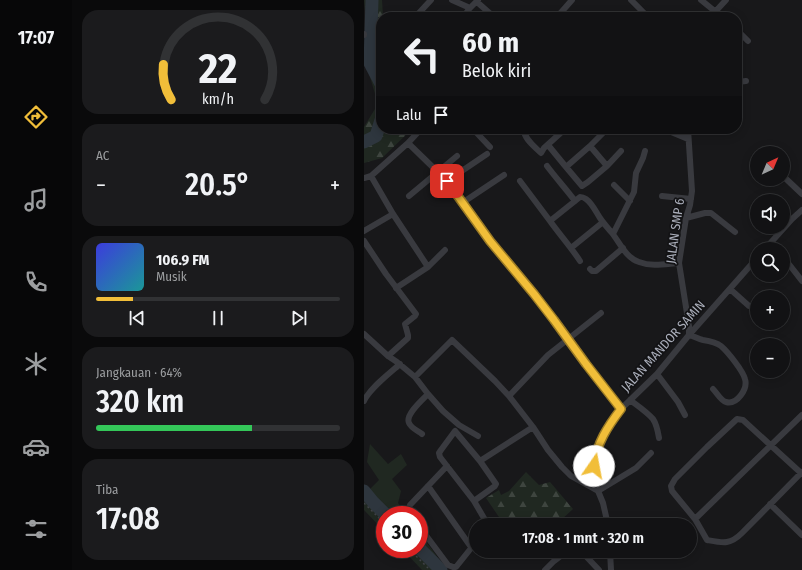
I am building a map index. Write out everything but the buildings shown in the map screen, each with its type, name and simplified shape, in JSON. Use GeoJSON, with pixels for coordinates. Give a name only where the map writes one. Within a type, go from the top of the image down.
{"type":"FeatureCollection","features":[{"type":"Feature","properties":{"kind":"street"},"geometry":{"type":"LineString","coordinates":[[420,12],[431,0]]}},
{"type":"Feature","properties":{"kind":"street"},"geometry":{"type":"LineString","coordinates":[[452,0],[470,8]]}},
{"type":"Feature","properties":{"kind":"street"},"geometry":{"type":"LineString","coordinates":[[561,12],[572,0]]}},
{"type":"Feature","properties":{"kind":"street"},"geometry":{"type":"LineString","coordinates":[[631,0],[643,12]]}},
{"type":"Feature","properties":{"kind":"street"},"geometry":{"type":"LineString","coordinates":[[700,0],[715,12],[726,0]]}},
{"type":"Feature","properties":{"kind":"street"},"geometry":{"type":"LineString","coordinates":[[467,12],[478,1],[489,12]]}},
{"type":"Feature","properties":{"kind":"street"},"geometry":{"type":"LineString","coordinates":[[742,35],[748,41]]}},
{"type":"Feature","properties":{"kind":"street"},"geometry":{"type":"LineString","coordinates":[[742,81],[746,81]]}},
{"type":"Feature","properties":{"kind":"street"},"geometry":{"type":"LineString","coordinates":[[364,178],[371,176],[416,134]]}},
{"type":"Feature","properties":{"kind":"street"},"geometry":{"type":"LineString","coordinates":[[478,134],[490,147]]}},
{"type":"Feature","properties":{"kind":"street"},"geometry":{"type":"LineString","coordinates":[[524,134],[541,153],[560,134]]}},
{"type":"Feature","properties":{"kind":"street"},"geometry":{"type":"LineString","coordinates":[[566,167],[602,134]]}},
{"type":"Feature","properties":{"kind":"street"},"geometry":{"type":"LineString","coordinates":[[677,134],[688,138]]}},
{"type":"Feature","properties":{"kind":"street","name":"JALAN SMP 6"},"geometry":{"type":"LineString","coordinates":[[688,134],[692,191],[679,263],[689,326],[689,335]]}},
{"type":"Feature","properties":{"kind":"street"},"geometry":{"type":"LineString","coordinates":[[408,143],[447,181],[490,241],[527,285],[621,409]]}},
{"type":"Feature","properties":{"kind":"street"},"geometry":{"type":"LineString","coordinates":[[548,145],[582,186],[607,166],[621,151]]}},
{"type":"Feature","properties":{"kind":"street"},"geometry":{"type":"LineString","coordinates":[[590,146],[607,166]]}},
{"type":"Feature","properties":{"kind":"street"},"geometry":{"type":"LineString","coordinates":[[613,234],[630,201],[634,189],[636,173],[645,151]]}},
{"type":"Feature","properties":{"kind":"street"},"geometry":{"type":"LineString","coordinates":[[447,181],[486,154]]}},
{"type":"Feature","properties":{"kind":"street"},"geometry":{"type":"LineString","coordinates":[[409,196],[457,156]]}},
{"type":"Feature","properties":{"kind":"street"},"geometry":{"type":"LineString","coordinates":[[547,166],[575,201]]}},
{"type":"Feature","properties":{"kind":"street"},"geometry":{"type":"LineString","coordinates":[[462,203],[504,175]]}},
{"type":"Feature","properties":{"kind":"street"},"geometry":{"type":"LineString","coordinates":[[371,176],[393,214],[428,267]]}},
{"type":"Feature","properties":{"kind":"street"},"geometry":{"type":"LineString","coordinates":[[520,181],[580,261]]}},
{"type":"Feature","properties":{"kind":"street"},"geometry":{"type":"LineString","coordinates":[[790,183],[802,194]]}},
{"type":"Feature","properties":{"kind":"street"},"geometry":{"type":"LineString","coordinates":[[614,184],[630,201]]}},
{"type":"Feature","properties":{"kind":"street"},"geometry":{"type":"LineString","coordinates":[[662,196],[691,199]]}},
{"type":"Feature","properties":{"kind":"street"},"geometry":{"type":"LineString","coordinates":[[550,222],[575,201],[583,197],[587,199],[623,248],[634,260],[643,264],[654,265],[679,263]]}},
{"type":"Feature","properties":{"kind":"street"},"geometry":{"type":"LineString","coordinates":[[774,242],[792,219],[802,210]]}},
{"type":"Feature","properties":{"kind":"street"},"geometry":{"type":"LineString","coordinates":[[686,218],[711,213],[735,232]]}},
{"type":"Feature","properties":{"kind":"street"},"geometry":{"type":"LineString","coordinates":[[364,230],[393,214]]}},
{"type":"Feature","properties":{"kind":"street"},"geometry":{"type":"LineString","coordinates":[[571,248],[603,222]]}},
{"type":"Feature","properties":{"kind":"street"},"geometry":{"type":"LineString","coordinates":[[364,241],[396,288],[416,314],[404,324],[408,338],[388,356]]}},
{"type":"Feature","properties":{"kind":"street"},"geometry":{"type":"LineString","coordinates":[[590,269],[592,271],[596,271],[623,248]]}},
{"type":"Feature","properties":{"kind":"street"},"geometry":{"type":"LineString","coordinates":[[396,288],[428,267],[445,250]]}},
{"type":"Feature","properties":{"kind":"street","name":"JALAN MANDOR SAMIN"},"geometry":{"type":"LineString","coordinates":[[606,518],[594,475],[595,456],[600,441],[621,409],[657,374],[689,335],[750,266]]}},
{"type":"Feature","properties":{"kind":"street"},"geometry":{"type":"LineString","coordinates":[[790,266],[802,281]]}},
{"type":"Feature","properties":{"kind":"street"},"geometry":{"type":"LineString","coordinates":[[730,289],[750,306]]}},
{"type":"Feature","properties":{"kind":"street"},"geometry":{"type":"LineString","coordinates":[[509,396],[530,372],[548,355],[601,313]]}},
{"type":"Feature","properties":{"kind":"street"},"geometry":{"type":"LineString","coordinates":[[364,334],[388,356],[415,377],[443,411],[459,425],[478,436]]}},
{"type":"Feature","properties":{"kind":"street"},"geometry":{"type":"LineString","coordinates":[[689,335],[710,341],[722,347],[746,380],[744,391],[736,401],[727,403],[723,401],[713,389]]}},
{"type":"Feature","properties":{"kind":"street"},"geometry":{"type":"LineString","coordinates":[[415,377],[452,340],[509,396],[533,427],[548,450],[572,476],[598,491],[636,468],[651,453]]}},
{"type":"Feature","properties":{"kind":"street"},"geometry":{"type":"LineString","coordinates":[[364,401],[366,396],[400,364]]}},
{"type":"Feature","properties":{"kind":"street"},"geometry":{"type":"LineString","coordinates":[[657,374],[678,402],[685,415]]}},
{"type":"Feature","properties":{"kind":"street"},"geometry":{"type":"LineString","coordinates":[[422,434],[411,426],[408,419],[410,414],[428,394]]}},
{"type":"Feature","properties":{"kind":"street"},"geometry":{"type":"LineString","coordinates":[[630,400],[647,413],[653,420],[657,428],[659,438]]}},
{"type":"Feature","properties":{"kind":"street"},"geometry":{"type":"LineString","coordinates":[[696,518],[802,415]]}},
{"type":"Feature","properties":{"kind":"street"},"geometry":{"type":"LineString","coordinates":[[694,518],[672,491],[671,486],[675,479],[707,446],[737,419],[743,420],[802,473],[734,540],[726,542],[707,540],[697,522]]}},
{"type":"Feature","properties":{"kind":"street"},"geometry":{"type":"LineString","coordinates":[[480,461],[533,427]]}},
{"type":"Feature","properties":{"kind":"street"},"geometry":{"type":"LineString","coordinates":[[474,501],[496,486],[496,484],[456,431],[439,453],[441,459],[474,501],[484,518]]}},
{"type":"Feature","properties":{"kind":"street"},"geometry":{"type":"LineString","coordinates":[[410,506],[447,466]]}},
{"type":"Feature","properties":{"kind":"street"},"geometry":{"type":"LineString","coordinates":[[428,486],[469,544]]}},
{"type":"Feature","properties":{"kind":"street"},"geometry":{"type":"LineString","coordinates":[[770,504],[802,535]]}},
{"type":"Feature","properties":{"kind":"street"},"geometry":{"type":"LineString","coordinates":[[428,538],[448,565],[452,567],[456,567],[469,550]]}},
{"type":"Feature","properties":{"kind":"street"},"geometry":{"type":"LineString","coordinates":[[545,570],[558,558]]}},
{"type":"Feature","properties":{"kind":"street"},"geometry":{"type":"LineString","coordinates":[[588,558],[599,570]]}},
{"type":"Feature","properties":{"kind":"street"},"geometry":{"type":"LineString","coordinates":[[610,558],[611,570]]}},
{"type":"Feature","properties":{"kind":"path"},"geometry":{"type":"LineString","coordinates":[[364,503],[376,515]]}},
{"type":"Feature","properties":{"kind":"path"},"geometry":{"type":"LineString","coordinates":[[418,558],[430,570]]}},
{"type":"Feature","properties":{"kind":"green space"},"geometry":{"type":"Polygon","coordinates":[[[364,0],[382,0],[383,12],[376,12],[376,97],[368,70],[367,31],[364,0]]]}},
{"type":"Feature","properties":{"kind":"green space"},"geometry":{"type":"Polygon","coordinates":[[[376,107],[376,134],[407,134],[382,158],[364,163],[364,127],[376,107]]]}},
{"type":"Feature","properties":{"kind":"green space"},"geometry":{"type":"Polygon","coordinates":[[[370,444],[388,464],[401,454],[407,465],[392,479],[401,491],[398,503],[400,506],[376,506],[376,523],[364,510],[364,486],[368,491],[379,480],[367,462],[370,444]]]}},
{"type":"Feature","properties":{"kind":"green space"},"geometry":{"type":"Polygon","coordinates":[[[526,472],[539,485],[550,482],[573,509],[563,518],[500,518],[486,498],[499,490],[501,495],[509,491],[526,472]]]}},
{"type":"Feature","properties":{"kind":"green space"},"geometry":{"type":"Polygon","coordinates":[[[428,544],[447,570],[422,570],[411,558],[428,558],[428,544]]]}},
{"type":"Feature","properties":{"kind":"waterway"},"geometry":{"type":"LineString","coordinates":[[372,0],[370,63],[376,74]]}},
{"type":"Feature","properties":{"kind":"waterway"},"geometry":{"type":"LineString","coordinates":[[364,142],[376,136],[377,134]]}},
{"type":"Feature","properties":{"kind":"waterway"},"geometry":{"type":"LineString","coordinates":[[364,491],[377,506]]}},
{"type":"Feature","properties":{"kind":"waterway"},"geometry":{"type":"LineString","coordinates":[[428,557],[441,570]]}},
{"type":"Feature","properties":{"kind":"route"},"geometry":{"type":"LineString","coordinates":[[447,181],[490,241],[534,294],[621,409],[600,441],[595,456],[594,466]]}}]}
